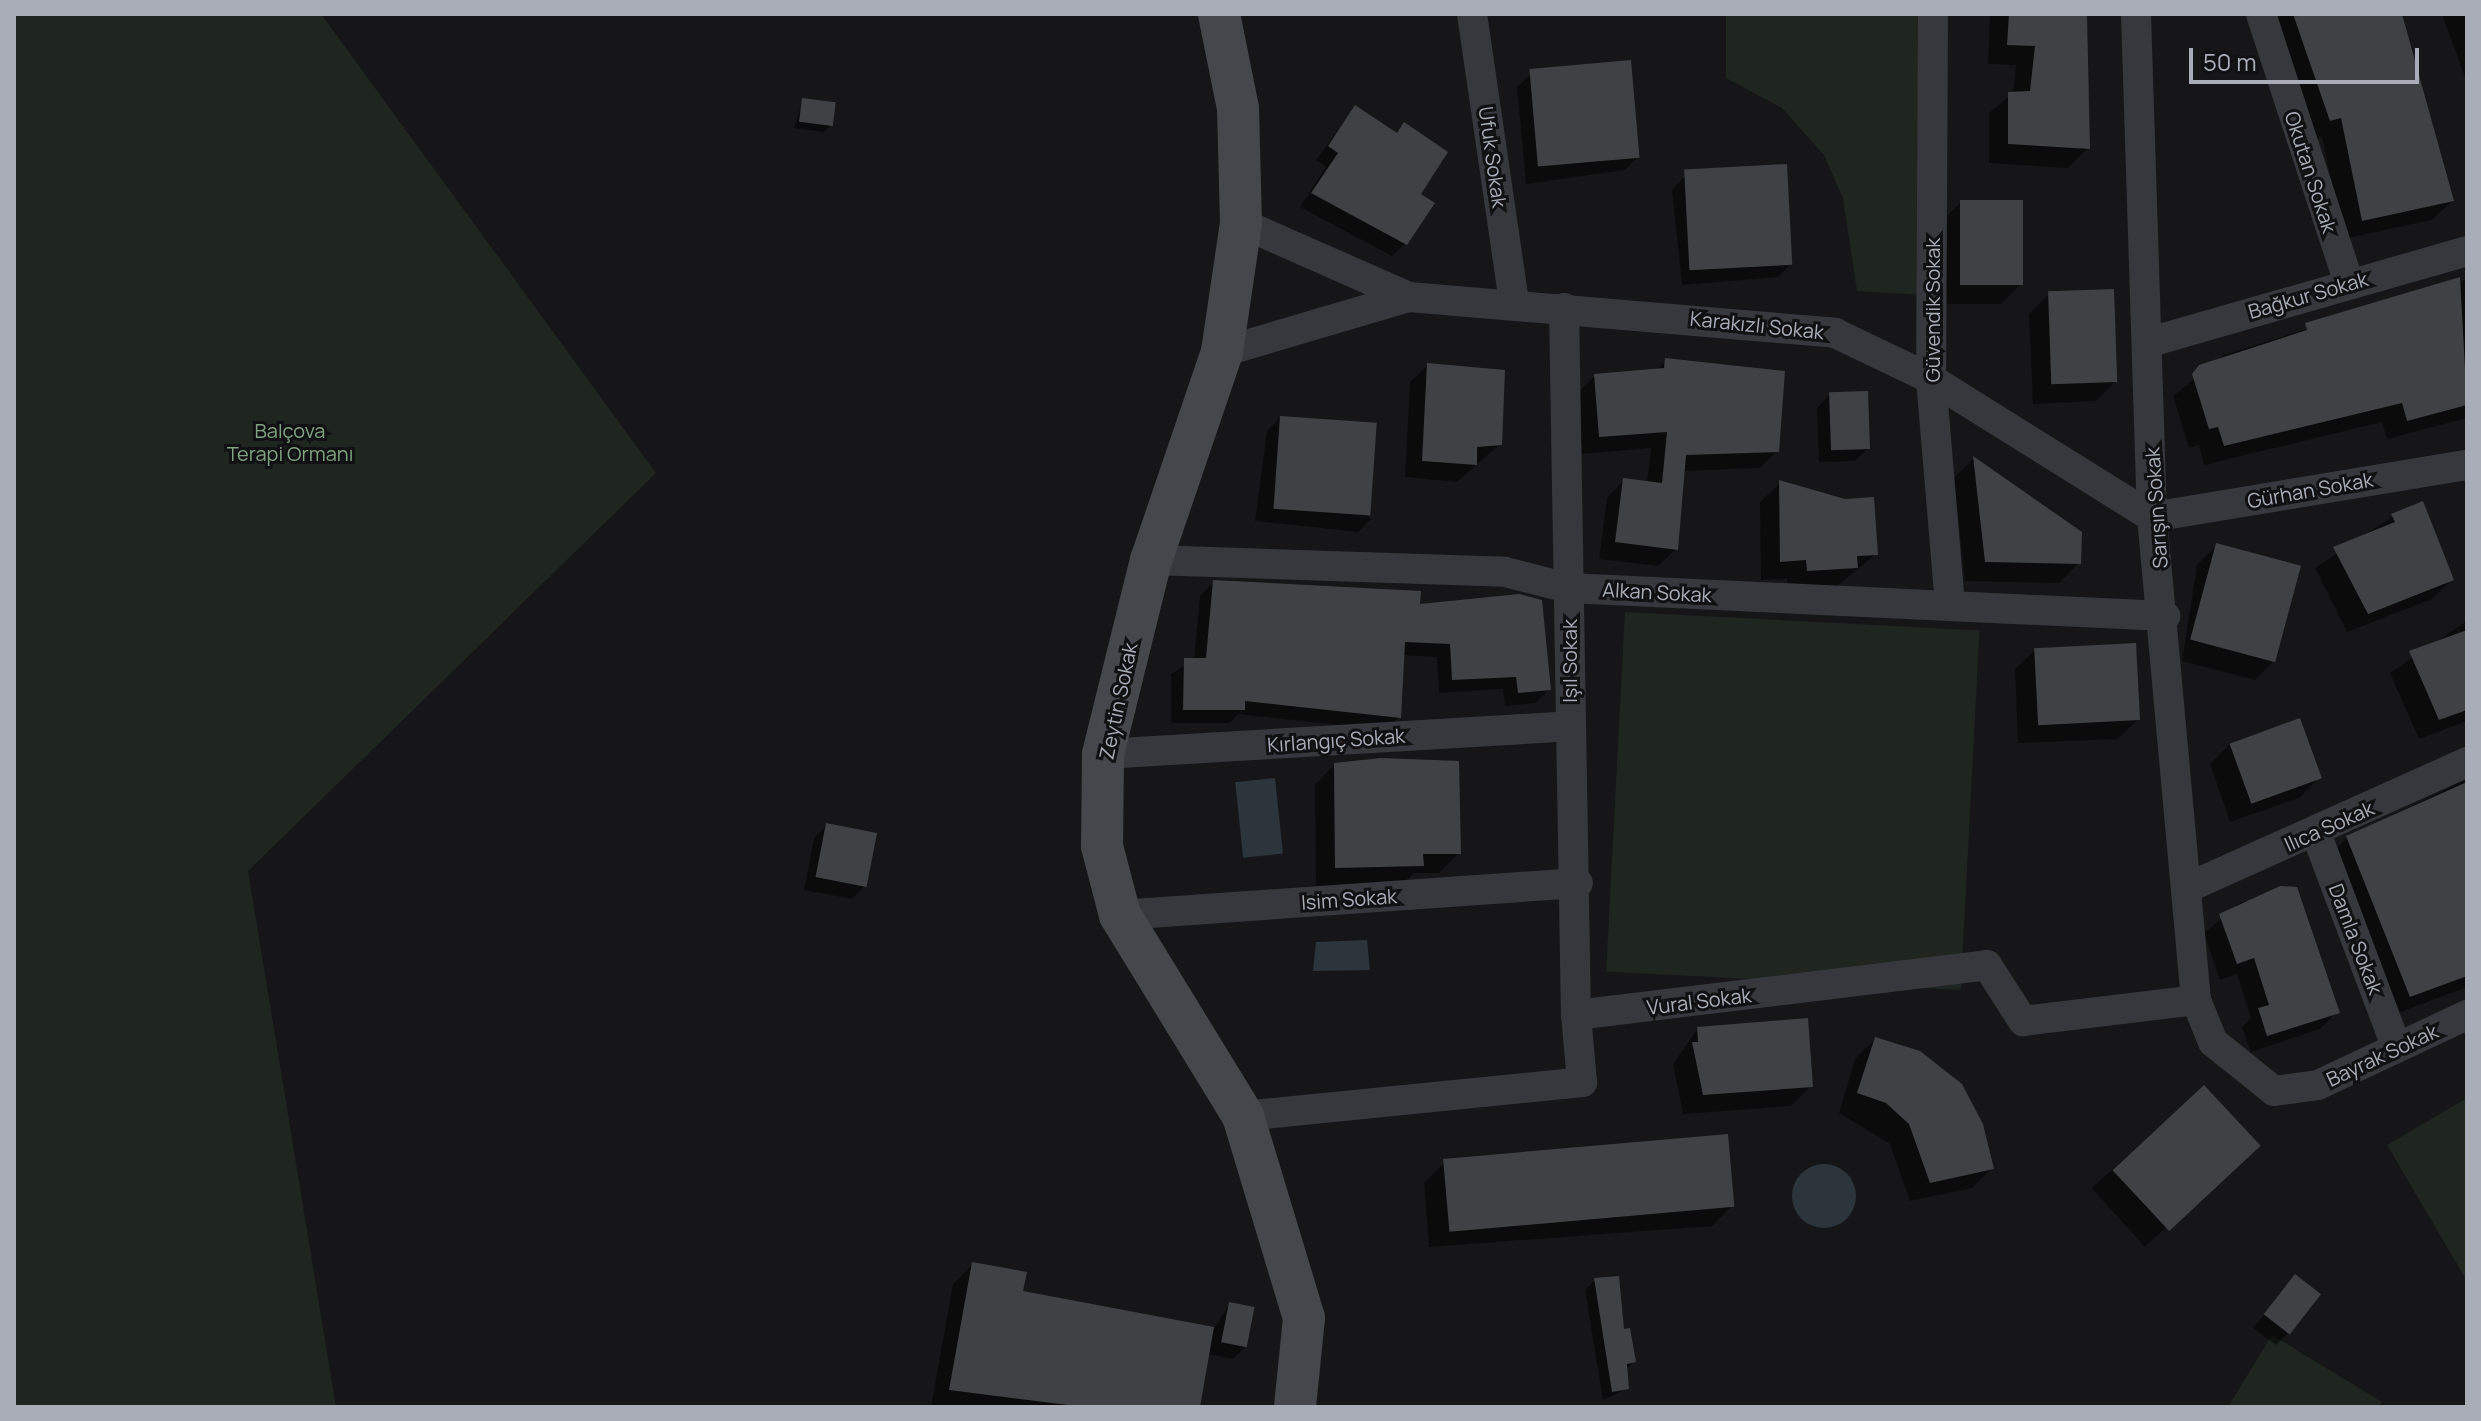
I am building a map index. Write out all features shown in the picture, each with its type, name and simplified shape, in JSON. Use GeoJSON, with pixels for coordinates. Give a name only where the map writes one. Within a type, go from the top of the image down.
{"type":"FeatureCollection","features":[{"type":"Feature","properties":{"kind":"street","name":"Zeytin Sokak"},"geometry":{"type":"LineString","coordinates":[[1219,14],[1238,108],[1241,223],[1222,352],[1151,560],[1103,754],[1102,846],[1120,915],[1243,1116],[1304,1318],[1295,1407]]}},
{"type":"Feature","properties":{"kind":"street","name":"Ufuk Sokak"},"geometry":{"type":"LineString","coordinates":[[1472,14],[1514,301]]}},
{"type":"Feature","properties":{"kind":"street","name":"Güvendik Sokak"},"geometry":{"type":"LineString","coordinates":[[1933,14],[1931,379],[1950,605]]}},
{"type":"Feature","properties":{"kind":"street","name":"Sarışın Sokak"},"geometry":{"type":"LineString","coordinates":[[2136,14],[2150,342],[2152,517],[2165,616],[2196,1000]]}},
{"type":"Feature","properties":{"kind":"street","name":"Okutan Sokak"},"geometry":{"type":"LineString","coordinates":[[2261,14],[2349,283]]}},
{"type":"Feature","properties":{"kind":"street","name":"Karakızlı Sokak"},"geometry":{"type":"LineString","coordinates":[[1241,223],[1409,297]]}},
{"type":"Feature","properties":{"kind":"street","name":"Bağkur Sokak"},"geometry":{"type":"LineString","coordinates":[[2150,342],[2467,251]]}},
{"type":"Feature","properties":{"kind":"street","name":"Karakızlı Sokak"},"geometry":{"type":"LineString","coordinates":[[1222,352],[1409,297],[1514,301],[1835,333],[1931,379],[2152,517]]}},
{"type":"Feature","properties":{"kind":"street","name":"Işıl Sokak"},"geometry":{"type":"LineString","coordinates":[[1564,308],[1569,726],[1578,883],[1576,1015]]}},
{"type":"Feature","properties":{"kind":"street","name":"Gürhan Sokak"},"geometry":{"type":"LineString","coordinates":[[2152,517],[2467,465]]}},
{"type":"Feature","properties":{"kind":"street","name":"Alkan Sokak"},"geometry":{"type":"LineString","coordinates":[[1151,560],[1505,572],[1568,588],[2165,616]]}},
{"type":"Feature","properties":{"kind":"street","name":"Kırlangıç Sokak"},"geometry":{"type":"LineString","coordinates":[[1103,754],[1569,726]]}},
{"type":"Feature","properties":{"kind":"street","name":"Ilıca Sokak"},"geometry":{"type":"LineString","coordinates":[[2189,887],[2316,833],[2467,762]]}},
{"type":"Feature","properties":{"kind":"street","name":"Damla Sokak"},"geometry":{"type":"LineString","coordinates":[[2316,833],[2396,1046]]}},
{"type":"Feature","properties":{"kind":"street","name":"Isim Sokak"},"geometry":{"type":"LineString","coordinates":[[1120,915],[1578,883]]}},
{"type":"Feature","properties":{"kind":"street","name":"Vural Sokak"},"geometry":{"type":"LineString","coordinates":[[1576,1015],[1987,965],[2023,1021],[2196,1000]]}},
{"type":"Feature","properties":{"kind":"street","name":"Bayrak Sokak"},"geometry":{"type":"LineString","coordinates":[[2196,1000],[2213,1042],[2274,1091],[2318,1085],[2467,1015]]}},
{"type":"Feature","properties":{"kind":"street"},"geometry":{"type":"LineString","coordinates":[[1243,1116],[1582,1082],[1576,1015]]}},
{"type":"Feature","properties":{"kind":"green space","name":"Balçova Terapi Ormanı"},"geometry":{"type":"Polygon","coordinates":[[[14,14],[321,14],[656,473],[248,871],[336,1407],[14,1407],[14,14]]]}},
{"type":"Feature","properties":{"kind":"green space"},"geometry":{"type":"Polygon","coordinates":[[[1726,14],[1924,14],[1925,295],[1857,291],[1843,198],[1824,155],[1782,108],[1726,78],[1726,14]]]}},
{"type":"Feature","properties":{"kind":"green space"},"geometry":{"type":"Polygon","coordinates":[[[1625,612],[1980,631],[1961,990],[1606,972],[1625,612]]]}},
{"type":"Feature","properties":{"kind":"green space"},"geometry":{"type":"Polygon","coordinates":[[[2467,1098],[2467,1281],[2387,1145],[2467,1098]]]}},
{"type":"Feature","properties":{"kind":"green space"},"geometry":{"type":"Polygon","coordinates":[[[2272,1335],[2382,1402],[2379,1407],[2228,1407],[2272,1335]]]}},
{"type":"Feature","properties":{"kind":"shaded area"},"geometry":{"type":"Polygon","coordinates":[[[1275,778],[1283,854],[1243,858],[1235,782],[1275,778]]]}},
{"type":"Feature","properties":{"kind":"shaded area"},"geometry":{"type":"Polygon","coordinates":[[[1367,940],[1370,970],[1313,971],[1316,942],[1367,940]]]}},
{"type":"Feature","properties":{"kind":"shaded area"},"geometry":{"type":"Polygon","coordinates":[[[1818,1164],[1830,1164],[1847,1173],[1854,1184],[1854,1208],[1847,1219],[1830,1228],[1818,1228],[1806,1223],[1797,1214],[1792,1202],[1792,1190],[1797,1178],[1806,1169],[1818,1164]]]}},
{"type":"Feature","properties":{"kind":"building"},"geometry":{"type":"Polygon","coordinates":[[[2009,14],[2087,14],[2090,149],[2008,144],[2008,92],[2030,91],[2035,46],[2007,45],[2009,14]]]}},
{"type":"Feature","properties":{"kind":"building"},"geometry":{"type":"Polygon","coordinates":[[[2293,14],[2402,14],[2454,201],[2362,221],[2341,118],[2330,121],[2293,14]]]}},
{"type":"Feature","properties":{"kind":"building"},"geometry":{"type":"Polygon","coordinates":[[[1631,60],[1640,158],[1538,167],[1529,69],[1631,60]]]}},
{"type":"Feature","properties":{"kind":"building"},"geometry":{"type":"Polygon","coordinates":[[[802,98],[836,102],[833,126],[799,122],[802,98]]]}},
{"type":"Feature","properties":{"kind":"building"},"geometry":{"type":"Polygon","coordinates":[[[1355,105],[1397,133],[1404,122],[1448,152],[1421,194],[1435,203],[1407,245],[1311,193],[1338,153],[1328,146],[1355,105]]]}},
{"type":"Feature","properties":{"kind":"building"},"geometry":{"type":"Polygon","coordinates":[[[1787,164],[1792,265],[1689,270],[1684,169],[1787,164]]]}},
{"type":"Feature","properties":{"kind":"building"},"geometry":{"type":"Polygon","coordinates":[[[1960,200],[2023,200],[2023,285],[1960,285],[1960,200]]]}},
{"type":"Feature","properties":{"kind":"building"},"geometry":{"type":"Polygon","coordinates":[[[2460,277],[2467,405],[2407,421],[2402,403],[2224,446],[2218,427],[2209,429],[2192,374],[2199,365],[2307,330],[2305,323],[2460,277]]]}},
{"type":"Feature","properties":{"kind":"building"},"geometry":{"type":"Polygon","coordinates":[[[2114,289],[2117,382],[2051,384],[2048,291],[2114,289]]]}},
{"type":"Feature","properties":{"kind":"building"},"geometry":{"type":"Polygon","coordinates":[[[1665,358],[1785,371],[1779,452],[1686,455],[1678,550],[1615,542],[1623,478],[1662,483],[1667,432],[1599,437],[1594,374],[1664,368],[1665,358]]]}},
{"type":"Feature","properties":{"kind":"building"},"geometry":{"type":"Polygon","coordinates":[[[1427,363],[1505,370],[1502,445],[1477,447],[1477,465],[1422,461],[1427,363]]]}},
{"type":"Feature","properties":{"kind":"building"},"geometry":{"type":"Polygon","coordinates":[[[1868,391],[1870,449],[1831,450],[1829,392],[1868,391]]]}},
{"type":"Feature","properties":{"kind":"building"},"geometry":{"type":"Polygon","coordinates":[[[1280,416],[1377,423],[1370,516],[1274,509],[1280,416]]]}},
{"type":"Feature","properties":{"kind":"building"},"geometry":{"type":"Polygon","coordinates":[[[1973,456],[2082,532],[2081,564],[1985,562],[1973,456]]]}},
{"type":"Feature","properties":{"kind":"building"},"geometry":{"type":"Polygon","coordinates":[[[1779,480],[1845,499],[1874,497],[1878,555],[1857,556],[1858,568],[1807,571],[1806,560],[1780,562],[1779,480]]]}},
{"type":"Feature","properties":{"kind":"building"},"geometry":{"type":"Polygon","coordinates":[[[2423,501],[2454,580],[2368,614],[2333,547],[2395,522],[2391,514],[2423,501]]]}},
{"type":"Feature","properties":{"kind":"building"},"geometry":{"type":"Polygon","coordinates":[[[2216,543],[2301,566],[2275,662],[2190,640],[2216,543]]]}},
{"type":"Feature","properties":{"kind":"building"},"geometry":{"type":"Polygon","coordinates":[[[1213,580],[1421,591],[1420,604],[1519,594],[1542,600],[1551,690],[1518,693],[1516,677],[1452,680],[1450,644],[1405,642],[1401,718],[1245,701],[1245,710],[1183,710],[1184,658],[1206,658],[1213,580]]]}},
{"type":"Feature","properties":{"kind":"building"},"geometry":{"type":"Polygon","coordinates":[[[2467,630],[2467,710],[2439,720],[2409,651],[2467,630]]]}},
{"type":"Feature","properties":{"kind":"building"},"geometry":{"type":"Polygon","coordinates":[[[2136,643],[2140,720],[2038,725],[2034,648],[2136,643]]]}},
{"type":"Feature","properties":{"kind":"building"},"geometry":{"type":"Polygon","coordinates":[[[2300,718],[2322,778],[2251,804],[2230,744],[2300,718]]]}},
{"type":"Feature","properties":{"kind":"building"},"geometry":{"type":"Polygon","coordinates":[[[1381,758],[1459,761],[1461,854],[1423,854],[1424,866],[1335,868],[1334,763],[1381,758]]]}},
{"type":"Feature","properties":{"kind":"building"},"geometry":{"type":"Polygon","coordinates":[[[2467,782],[2467,976],[2410,997],[2346,836],[2467,782]]]}},
{"type":"Feature","properties":{"kind":"building"},"geometry":{"type":"Polygon","coordinates":[[[826,823],[877,833],[867,887],[816,877],[826,823]]]}},
{"type":"Feature","properties":{"kind":"building"},"geometry":{"type":"Polygon","coordinates":[[[2280,886],[2297,887],[2340,1013],[2267,1036],[2258,1008],[2269,1005],[2254,958],[2237,964],[2219,914],[2280,886]]]}},
{"type":"Feature","properties":{"kind":"building"},"geometry":{"type":"Polygon","coordinates":[[[1808,1018],[1813,1087],[1703,1095],[1692,1042],[1698,1042],[1697,1027],[1808,1018]]]}},
{"type":"Feature","properties":{"kind":"building"},"geometry":{"type":"Polygon","coordinates":[[[1875,1037],[1920,1051],[1962,1084],[1983,1124],[1994,1169],[1930,1183],[1909,1124],[1886,1103],[1857,1093],[1875,1037]]]}},
{"type":"Feature","properties":{"kind":"building"},"geometry":{"type":"Polygon","coordinates":[[[2204,1085],[2261,1146],[2169,1231],[2113,1170],[2204,1085]]]}},
{"type":"Feature","properties":{"kind":"building"},"geometry":{"type":"Polygon","coordinates":[[[1728,1134],[1734,1207],[1449,1232],[1443,1159],[1728,1134]]]}},
{"type":"Feature","properties":{"kind":"building"},"geometry":{"type":"Polygon","coordinates":[[[972,1262],[1027,1272],[1023,1291],[1214,1327],[1200,1407],[1084,1407],[949,1390],[972,1262]]]}},
{"type":"Feature","properties":{"kind":"building"},"geometry":{"type":"Polygon","coordinates":[[[2295,1274],[2321,1294],[2290,1335],[2264,1314],[2295,1274]]]}},
{"type":"Feature","properties":{"kind":"building"},"geometry":{"type":"Polygon","coordinates":[[[1619,1276],[1624,1329],[1630,1328],[1636,1362],[1627,1364],[1629,1389],[1612,1392],[1594,1278],[1619,1276]]]}},
{"type":"Feature","properties":{"kind":"building"},"geometry":{"type":"Polygon","coordinates":[[[1229,1302],[1255,1307],[1247,1347],[1221,1342],[1229,1302]]]}}]}
